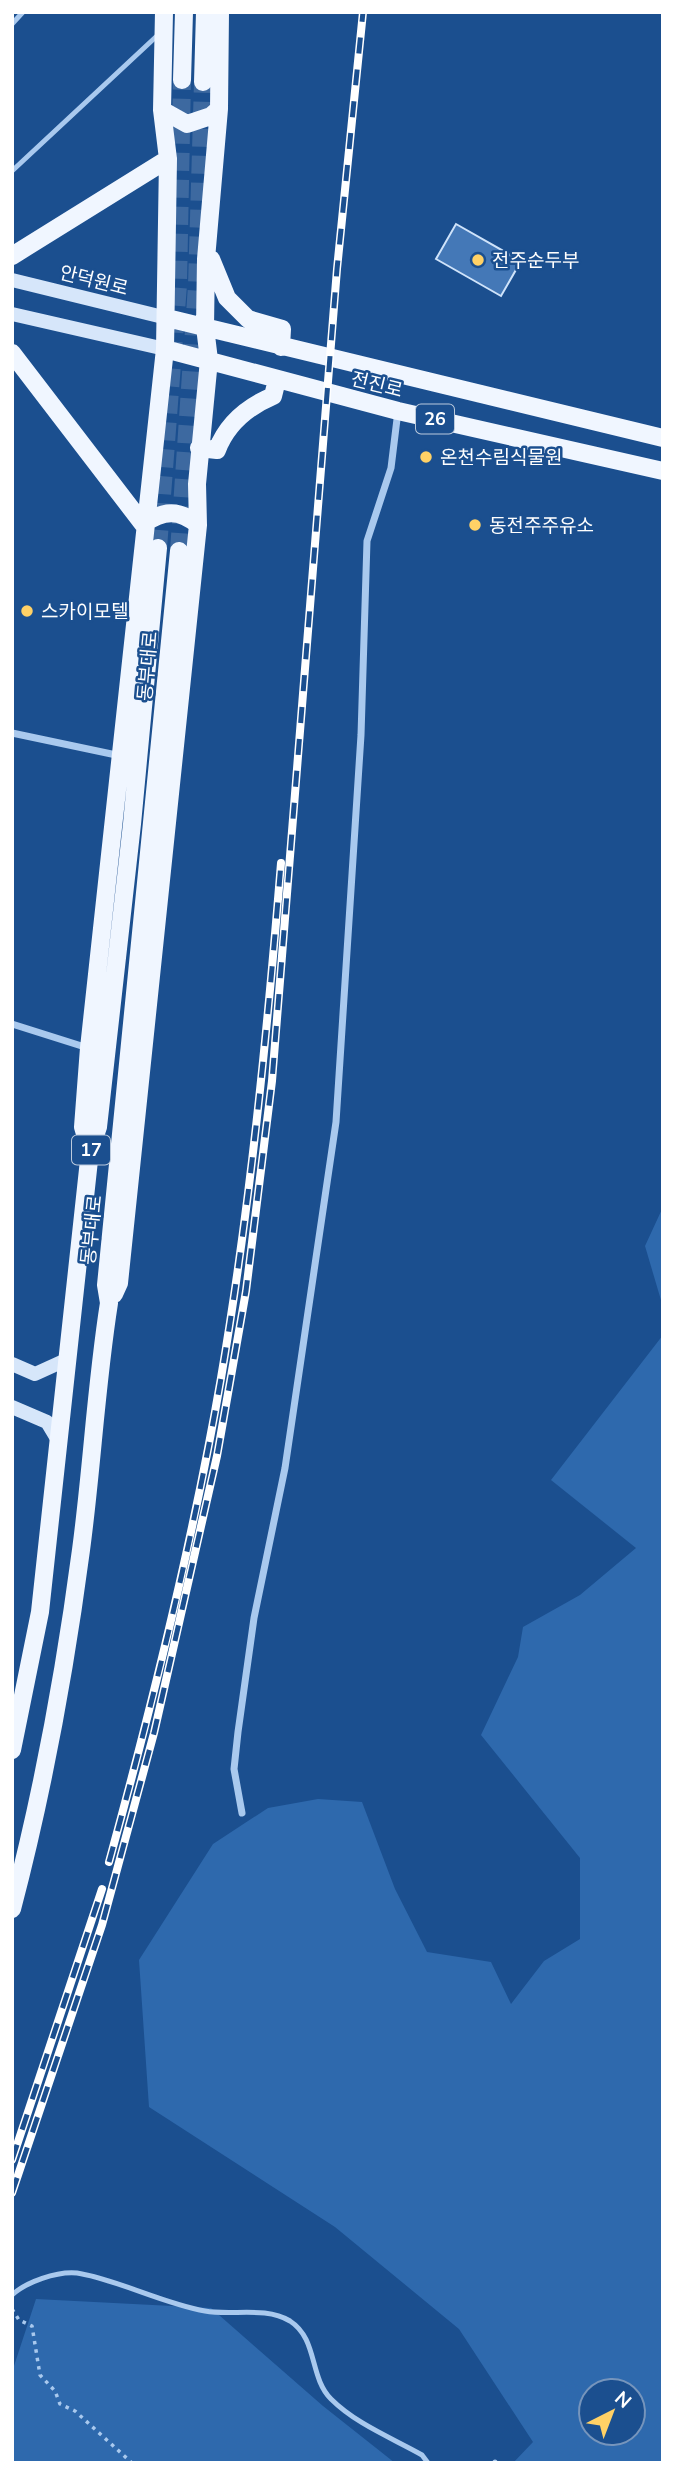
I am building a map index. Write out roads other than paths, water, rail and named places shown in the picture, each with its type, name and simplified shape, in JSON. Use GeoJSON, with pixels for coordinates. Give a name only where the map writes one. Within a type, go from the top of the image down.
{"type":"FeatureCollection","features":[{"type":"Feature","properties":{"kind":"main road"},"geometry":{"type":"LineString","coordinates":[[182,80],[184,12]]}},
{"type":"Feature","properties":{"kind":"main road"},"geometry":{"type":"LineString","coordinates":[[202,82],[205,12]]}},
{"type":"Feature","properties":{"kind":"main road"},"geometry":{"type":"LineString","coordinates":[[109,1303],[119,1283],[198,525],[199,449],[209,360],[205,327],[206,259],[219,109],[220,12]]}},
{"type":"Feature","properties":{"kind":"main road","name":"동부대로"},"geometry":{"type":"LineString","coordinates":[[90,1151],[83,1127],[89,1048],[165,349],[168,159],[162,110],[164,21]]}},
{"type":"Feature","properties":{"kind":"main road"},"geometry":{"type":"LineString","coordinates":[[162,110],[187,124],[211,116],[219,109]]}},
{"type":"Feature","properties":{"kind":"main road"},"geometry":{"type":"LineString","coordinates":[[12,256],[168,159]]}},
{"type":"Feature","properties":{"kind":"main road"},"geometry":{"type":"LineString","coordinates":[[206,259],[214,260],[216,274],[228,298],[248,319],[282,329],[281,347]]}},
{"type":"Feature","properties":{"kind":"main road","name":"전진로"},"geometry":{"type":"LineString","coordinates":[[167,318],[663,438]]}},
{"type":"Feature","properties":{"kind":"main road","name":"전진로"},"geometry":{"type":"LineString","coordinates":[[165,349],[398,411],[663,471]]}},
{"type":"Feature","properties":{"kind":"main road"},"geometry":{"type":"LineString","coordinates":[[12,353],[144,524],[157,514],[171,512],[187,516],[198,525]]}},
{"type":"Feature","properties":{"kind":"main road"},"geometry":{"type":"LineString","coordinates":[[199,449],[217,450],[224,431],[254,405],[272,396],[277,380]]}},
{"type":"Feature","properties":{"kind":"main road","name":"동부대로"},"geometry":{"type":"LineString","coordinates":[[12,1750],[40,1612],[90,1151],[98,1127],[132,824],[158,548]]}},
{"type":"Feature","properties":{"kind":"main road","name":"동부대로"},"geometry":{"type":"LineString","coordinates":[[12,1909],[35,1822],[61,1689],[81,1552],[109,1303],[106,1285],[179,551]]}},
{"type":"Feature","properties":{"kind":"street","name":"안덕원로"},"geometry":{"type":"LineString","coordinates":[[12,280],[167,318]]}},
{"type":"Feature","properties":{"kind":"street"},"geometry":{"type":"LineString","coordinates":[[12,314],[165,349]]}},
{"type":"Feature","properties":{"kind":"street"},"geometry":{"type":"LineString","coordinates":[[242,1814],[234,1769],[238,1732],[254,1618],[285,1468],[336,1122],[360,748],[367,541],[391,468],[398,411]]}},
{"type":"Feature","properties":{"kind":"street"},"geometry":{"type":"LineString","coordinates":[[12,733],[121,756]]}},
{"type":"Feature","properties":{"kind":"street"},"geometry":{"type":"LineString","coordinates":[[12,1024],[89,1048]]}},
{"type":"Feature","properties":{"kind":"street"},"geometry":{"type":"LineString","coordinates":[[12,1364],[35,1374],[68,1359]]}},
{"type":"Feature","properties":{"kind":"street"},"geometry":{"type":"LineString","coordinates":[[12,1407],[47,1422],[59,1442]]}},
{"type":"Feature","properties":{"kind":"lane"},"geometry":{"type":"LineString","coordinates":[[12,24],[23,12]]}},
{"type":"Feature","properties":{"kind":"lane"},"geometry":{"type":"LineString","coordinates":[[12,171],[164,21]]}},
{"type":"Feature","properties":{"kind":"lane"},"geometry":{"type":"LineString","coordinates":[[12,2295],[52,2275],[76,2273],[206,2312],[273,2315],[289,2320],[305,2335],[323,2387],[331,2399],[367,2426],[422,2455],[428,2463]]}},
{"type":"Feature","properties":{"kind":"tunnel"},"geometry":{"type":"LineString","coordinates":[[158,548],[178,285],[182,80]]}},
{"type":"Feature","properties":{"kind":"tunnel"},"geometry":{"type":"LineString","coordinates":[[179,551],[197,285],[203,82]]}},
{"type":"Feature","properties":{"kind":"railway"},"geometry":{"type":"LineString","coordinates":[[12,2193],[102,1925],[154,1733],[217,1456],[246,1291],[272,1081],[337,269],[363,12]]}},
{"type":"Feature","properties":{"kind":"railway"},"geometry":{"type":"LineString","coordinates":[[109,1862],[171,1621],[221,1378],[257,1121],[281,863]]}},
{"type":"Feature","properties":{"kind":"railway"},"geometry":{"type":"LineString","coordinates":[[12,2160],[102,1889]]}},
{"type":"Feature","properties":{"kind":"place","name":"전주순두부"},"geometry":{"type":"Point","coordinates":[478,260]}},
{"type":"Feature","properties":{"kind":"place","name":"온천수림식물원"},"geometry":{"type":"Point","coordinates":[426,457]}},
{"type":"Feature","properties":{"kind":"place","name":"동전주주유소"},"geometry":{"type":"Point","coordinates":[475,525]}},
{"type":"Feature","properties":{"kind":"place","name":"스카이모텔"},"geometry":{"type":"Point","coordinates":[27,611]}}]}
